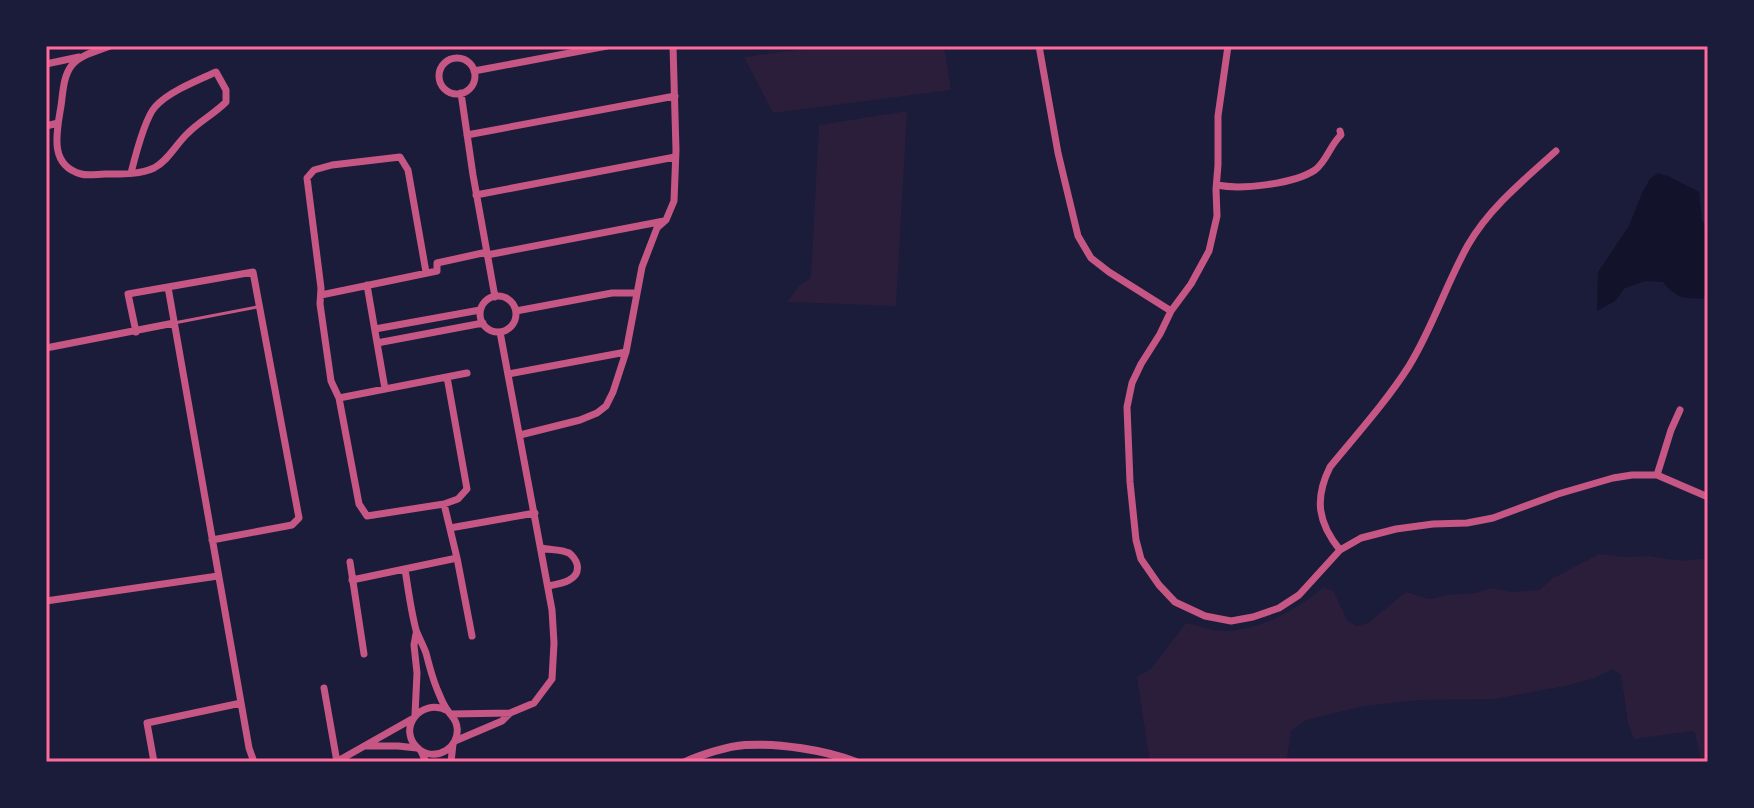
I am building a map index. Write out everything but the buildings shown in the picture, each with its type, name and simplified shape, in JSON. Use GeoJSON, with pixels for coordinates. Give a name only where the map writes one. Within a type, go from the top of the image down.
{"type":"FeatureCollection","features":[{"type":"Feature","properties":{"kind":"street"},"geometry":{"type":"LineString","coordinates":[[46,64],[81,57],[110,46]]}},
{"type":"Feature","properties":{"kind":"street"},"geometry":{"type":"LineString","coordinates":[[474,71],[607,46]]}},
{"type":"Feature","properties":{"kind":"street"},"geometry":{"type":"LineString","coordinates":[[520,435],[597,413],[606,406],[613,392],[626,352],[642,267],[657,228],[666,220],[674,201],[673,46]]}},
{"type":"Feature","properties":{"kind":"street"},"geometry":{"type":"LineString","coordinates":[[1039,46],[1058,153],[1078,236],[1091,258],[1171,311]]}},
{"type":"Feature","properties":{"kind":"street"},"geometry":{"type":"LineString","coordinates":[[1228,46],[1218,116],[1217,216],[1209,251],[1191,284],[1171,311],[1132,383],[1127,407],[1136,540],[1141,559],[1175,602],[1205,616],[1231,621],[1253,617],[1279,608],[1299,595],[1340,550],[1361,538],[1433,524],[1493,518],[1594,482],[1632,475],[1657,475],[1708,497]]}},
{"type":"Feature","properties":{"kind":"street"},"geometry":{"type":"LineString","coordinates":[[81,57],[72,64],[66,75],[56,149],[66,167],[81,174],[131,173],[143,172],[163,162],[184,135],[226,102],[226,90],[216,72],[182,88],[154,107],[131,173]]}},
{"type":"Feature","properties":{"kind":"street"},"geometry":{"type":"LineString","coordinates":[[449,59],[468,62],[474,71],[471,87],[461,93],[449,92],[439,81],[442,65],[449,59]]}},
{"type":"Feature","properties":{"kind":"street"},"geometry":{"type":"LineString","coordinates":[[461,93],[495,297]]}},
{"type":"Feature","properties":{"kind":"street"},"geometry":{"type":"LineString","coordinates":[[467,135],[675,96]]}},
{"type":"Feature","properties":{"kind":"street"},"geometry":{"type":"LineString","coordinates":[[46,126],[58,123]]}},
{"type":"Feature","properties":{"kind":"street"},"geometry":{"type":"LineString","coordinates":[[1217,185],[1232,188],[1260,185],[1293,179],[1315,170],[1341,135],[1340,131]]}},
{"type":"Feature","properties":{"kind":"street"},"geometry":{"type":"LineString","coordinates":[[1340,550],[1320,516],[1319,500],[1324,478],[1408,367],[1432,326],[1469,243],[1491,213],[1556,151]]}},
{"type":"Feature","properties":{"kind":"street"},"geometry":{"type":"LineString","coordinates":[[426,272],[408,170],[400,157],[332,165],[314,170],[307,178],[331,381],[339,398],[359,504],[367,516],[444,504],[458,499],[467,489],[447,377]]}},
{"type":"Feature","properties":{"kind":"street"},"geometry":{"type":"LineString","coordinates":[[476,195],[675,157]]}},
{"type":"Feature","properties":{"kind":"street"},"geometry":{"type":"LineString","coordinates":[[321,295],[437,271],[437,263],[666,220]]}},
{"type":"Feature","properties":{"kind":"street"},"geometry":{"type":"LineString","coordinates":[[136,332],[128,294],[253,272],[299,518],[292,525],[212,540]]}},
{"type":"Feature","properties":{"kind":"street"},"geometry":{"type":"LineString","coordinates":[[367,285],[385,389]]}},
{"type":"Feature","properties":{"kind":"street"},"geometry":{"type":"LineString","coordinates":[[168,287],[249,748],[254,762]]}},
{"type":"Feature","properties":{"kind":"street"},"geometry":{"type":"LineString","coordinates":[[516,311],[612,293],[637,293]]}},
{"type":"Feature","properties":{"kind":"street"},"geometry":{"type":"LineString","coordinates":[[495,297],[509,300],[516,311],[513,325],[500,332],[491,331],[481,319],[480,310],[484,303],[495,297]]}},
{"type":"Feature","properties":{"kind":"street"},"geometry":{"type":"LineString","coordinates":[[375,329],[480,310]]}},
{"type":"Feature","properties":{"kind":"street"},"geometry":{"type":"LineString","coordinates":[[46,348],[174,323]]}},
{"type":"Feature","properties":{"kind":"street"},"geometry":{"type":"LineString","coordinates":[[377,343],[483,323]]}},
{"type":"Feature","properties":{"kind":"street"},"geometry":{"type":"LineString","coordinates":[[363,746],[398,746],[439,754],[454,742],[534,703],[552,679],[552,610],[500,332]]}},
{"type":"Feature","properties":{"kind":"street"},"geometry":{"type":"LineString","coordinates":[[508,374],[626,352]]}},
{"type":"Feature","properties":{"kind":"street"},"geometry":{"type":"LineString","coordinates":[[339,398],[467,373]]}},
{"type":"Feature","properties":{"kind":"street"},"geometry":{"type":"LineString","coordinates":[[1657,475],[1680,410]]}},
{"type":"Feature","properties":{"kind":"street"},"geometry":{"type":"LineString","coordinates":[[444,504],[472,636]]}},
{"type":"Feature","properties":{"kind":"street"},"geometry":{"type":"LineString","coordinates":[[450,528],[535,513]]}},
{"type":"Feature","properties":{"kind":"street"},"geometry":{"type":"LineString","coordinates":[[541,548],[569,553],[577,566],[576,573],[568,581],[548,586]]}},
{"type":"Feature","properties":{"kind":"street"},"geometry":{"type":"LineString","coordinates":[[352,580],[457,558]]}},
{"type":"Feature","properties":{"kind":"street"},"geometry":{"type":"LineString","coordinates":[[350,562],[364,654]]}},
{"type":"Feature","properties":{"kind":"street"},"geometry":{"type":"LineString","coordinates":[[405,569],[417,631],[438,693],[457,724],[451,762]]}},
{"type":"Feature","properties":{"kind":"street"},"geometry":{"type":"LineString","coordinates":[[46,599],[218,576]]}},
{"type":"Feature","properties":{"kind":"street"},"geometry":{"type":"LineString","coordinates":[[417,631],[414,645],[418,683],[410,734],[426,762]]}},
{"type":"Feature","properties":{"kind":"street"},"geometry":{"type":"LineString","coordinates":[[324,688],[336,762],[428,708],[442,708],[449,713],[510,713]]}},
{"type":"Feature","properties":{"kind":"street"},"geometry":{"type":"LineString","coordinates":[[154,762],[147,723],[241,703]]}},
{"type":"Feature","properties":{"kind":"street"},"geometry":{"type":"LineString","coordinates":[[685,762],[743,745],[837,755],[856,762]]}},
{"type":"Feature","properties":{"kind":"lane"},"geometry":{"type":"LineString","coordinates":[[174,323],[260,307]]}},
{"type":"Feature","properties":{"kind":"shaded area"},"geometry":{"type":"Polygon","coordinates":[[[827,46],[944,46],[951,90],[773,113],[744,57],[827,46]]]}},
{"type":"Feature","properties":{"kind":"shaded area"},"geometry":{"type":"Polygon","coordinates":[[[907,111],[896,306],[787,302],[799,286],[811,278],[819,125],[907,111]]]}},
{"type":"Feature","properties":{"kind":"shaded area"},"geometry":{"type":"Polygon","coordinates":[[[1658,173],[1699,192],[1702,220],[1708,231],[1708,298],[1683,297],[1663,282],[1645,281],[1625,288],[1615,301],[1597,311],[1598,272],[1629,226],[1650,179],[1658,173]]]}},
{"type":"Feature","properties":{"kind":"shaded area"},"geometry":{"type":"Polygon","coordinates":[[[1599,554],[1682,561],[1708,558],[1708,762],[1701,762],[1692,731],[1634,739],[1628,723],[1621,675],[1613,669],[1592,679],[1565,686],[1495,699],[1419,700],[1364,706],[1306,720],[1291,731],[1287,757],[1283,762],[1150,762],[1137,677],[1151,669],[1186,623],[1219,631],[1251,627],[1289,611],[1323,588],[1333,590],[1347,620],[1356,626],[1368,623],[1406,592],[1429,599],[1491,588],[1513,592],[1539,590],[1553,578],[1599,554]]]}}]}
